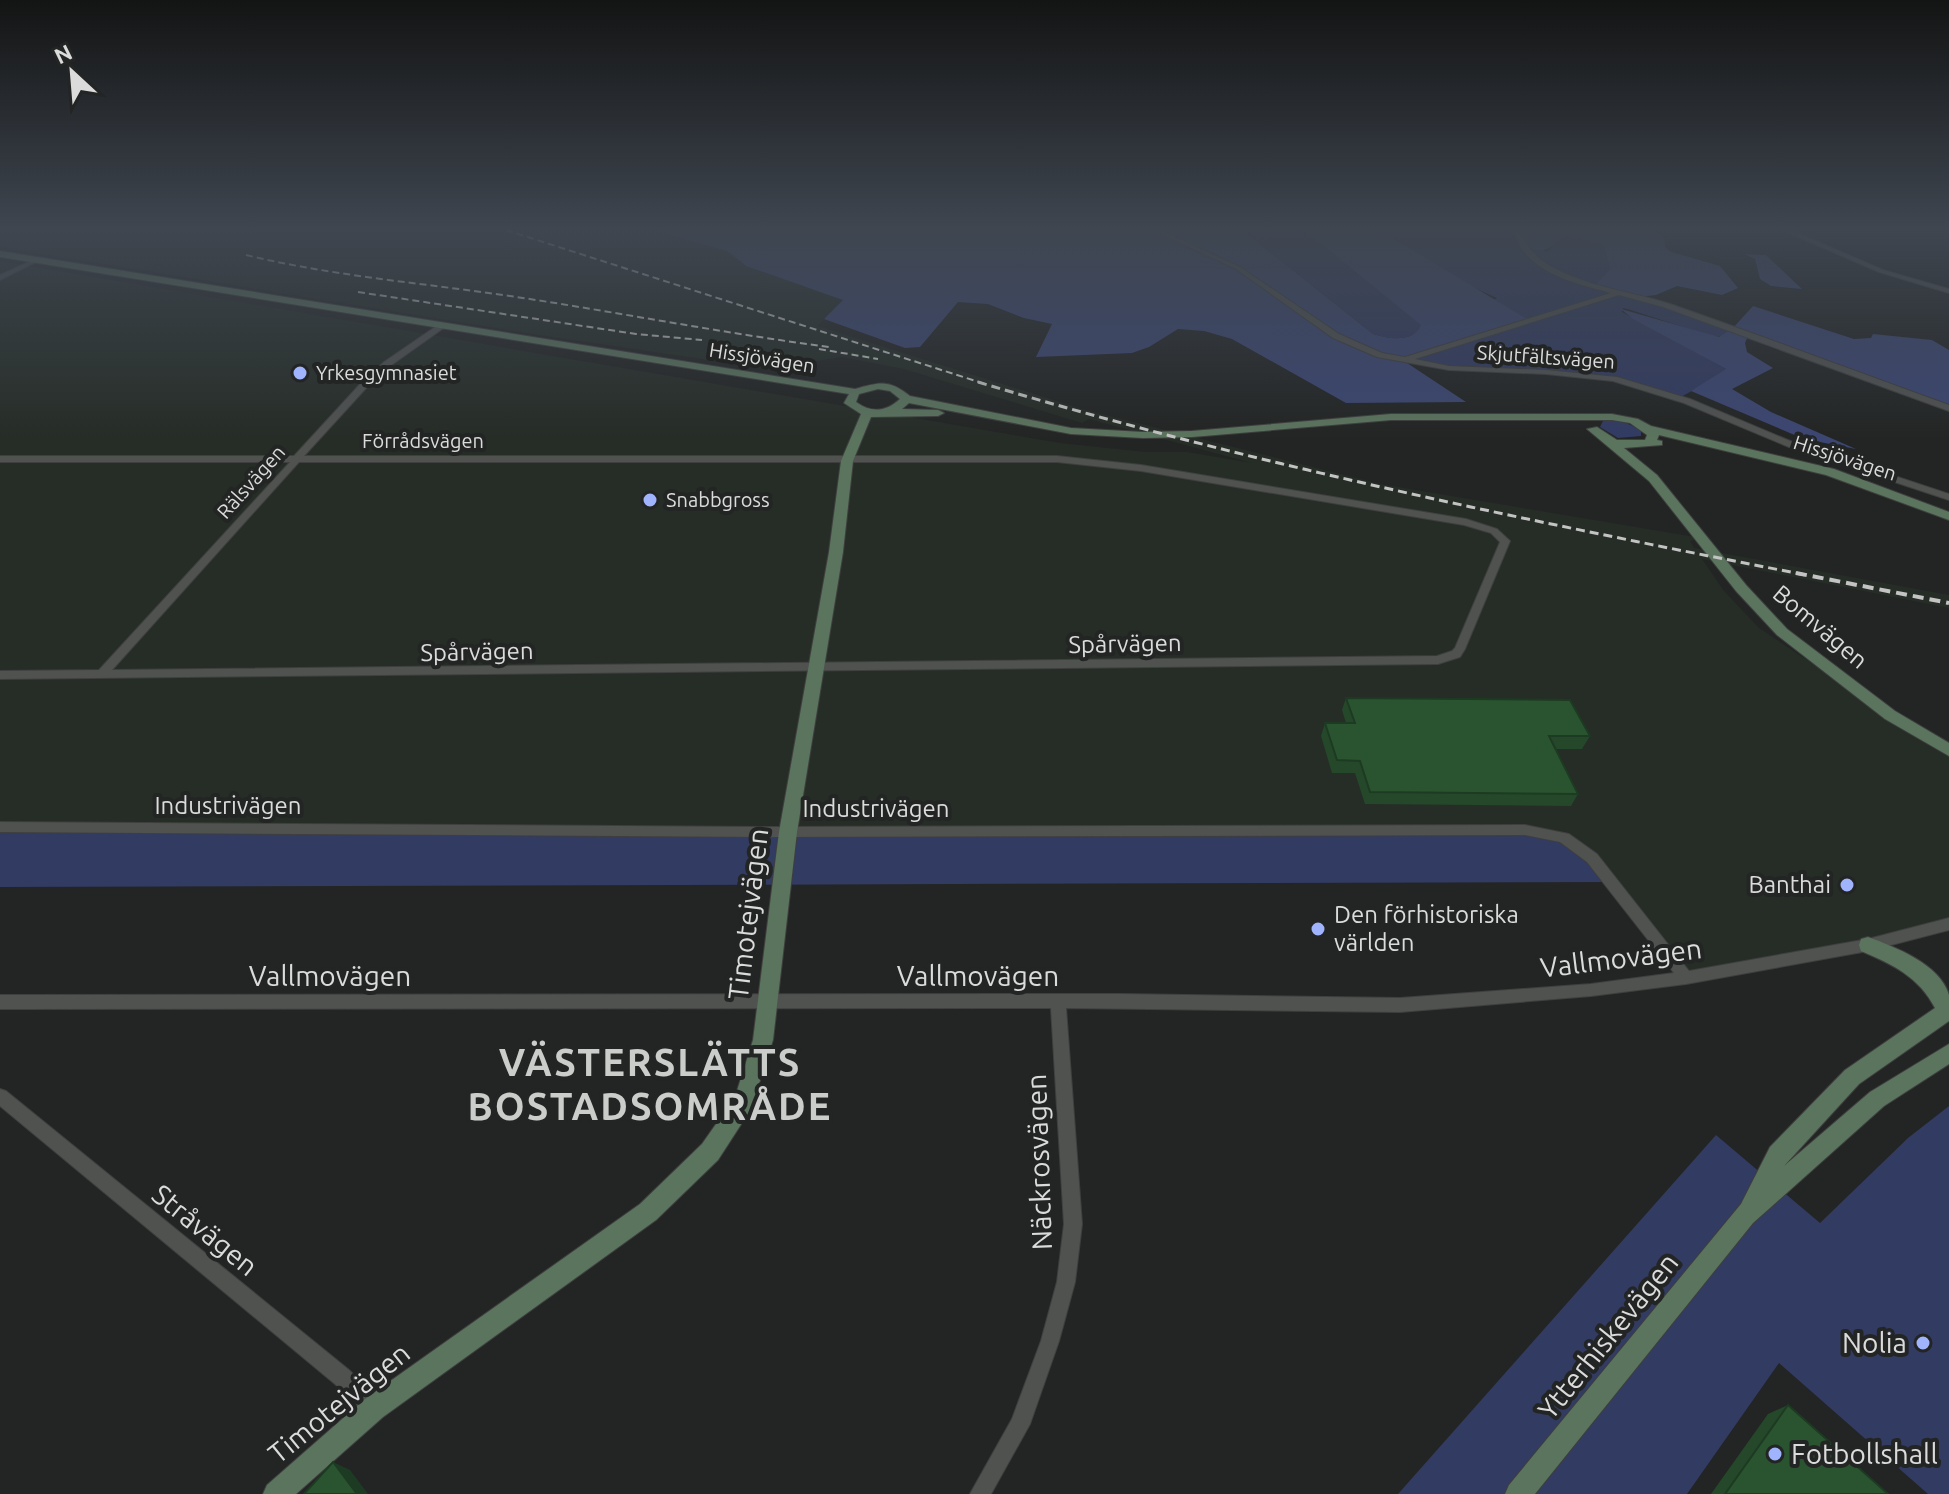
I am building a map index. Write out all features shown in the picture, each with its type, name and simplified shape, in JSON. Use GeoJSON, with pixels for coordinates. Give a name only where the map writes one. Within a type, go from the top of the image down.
{"type":"FeatureCollection","features":[{"type":"Feature","properties":{"kind":"main road","name":"Hissjövägen"},"geometry":{"type":"LineString","coordinates":[[273,300],[855,392],[885,386],[900,391],[906,399]]}},
{"type":"Feature","properties":{"kind":"main road"},"geometry":{"type":"LineString","coordinates":[[855,392],[850,403],[867,413],[949,414],[1035,425]]}},
{"type":"Feature","properties":{"kind":"main road"},"geometry":{"type":"LineString","coordinates":[[886,412],[898,408],[906,399],[1071,431],[1167,435],[1356,418],[1601,418]]}},
{"type":"Feature","properties":{"kind":"main road","name":"Timotejvägen"},"geometry":{"type":"LineString","coordinates":[[276,1494],[374,1408],[648,1212],[710,1152],[744,1102],[755,1071],[768,1003],[788,832],[836,552],[847,461],[867,413]]}},
{"type":"Feature","properties":{"kind":"main road"},"geometry":{"type":"LineString","coordinates":[[1451,417],[1563,423],[1593,429],[1594,421],[1601,418]]}},
{"type":"Feature","properties":{"kind":"main road","name":"Hissjövägen"},"geometry":{"type":"LineString","coordinates":[[1601,418],[1624,418],[1649,429],[1727,445],[1830,472],[1949,516]]}},
{"type":"Feature","properties":{"kind":"main road","name":"Bomvägen"},"geometry":{"type":"LineString","coordinates":[[1593,429],[1653,478],[1741,588],[1782,632],[1890,715],[1949,750]]}},
{"type":"Feature","properties":{"kind":"main road","name":"Bomvägen"},"geometry":{"type":"LineString","coordinates":[[1649,429],[1653,434],[1647,444],[1653,478]]}},
{"type":"Feature","properties":{"kind":"main road","name":"Hissjövägen"},"geometry":{"type":"LineString","coordinates":[[1607,440],[1629,446],[1727,445]]}},
{"type":"Feature","properties":{"kind":"main road"},"geometry":{"type":"LineString","coordinates":[[1868,945],[1909,963],[1926,976],[1948,1011]]}},
{"type":"Feature","properties":{"kind":"main road","name":"Ytterhiskevägen"},"geometry":{"type":"LineString","coordinates":[[1745,1215],[1778,1155],[1852,1077],[1948,1011]]}},
{"type":"Feature","properties":{"kind":"main road","name":"Ytterhiskevägen"},"geometry":{"type":"LineString","coordinates":[[1518,1494],[1745,1215],[1877,1099],[1949,1053]]}},
{"type":"Feature","properties":{"kind":"street","name":"Skjutfältsvägen"},"geometry":{"type":"LineString","coordinates":[[1284,300],[1336,336],[1368,350],[1449,368],[1546,372],[1614,379],[1687,401],[1792,445],[1949,497]]}},
{"type":"Feature","properties":{"kind":"street"},"geometry":{"type":"LineString","coordinates":[[1403,360],[1596,300]]}},
{"type":"Feature","properties":{"kind":"street"},"geometry":{"type":"LineString","coordinates":[[1645,300],[1745,332],[1949,408]]}},
{"type":"Feature","properties":{"kind":"street","name":"Rälsvägen"},"geometry":{"type":"LineString","coordinates":[[101,675],[296,459],[387,364],[441,327]]}},
{"type":"Feature","properties":{"kind":"street","name":"Spårvägen"},"geometry":{"type":"LineString","coordinates":[[0,675],[815,668],[1447,658],[1460,649],[1505,541],[1494,531],[1477,524],[1103,464],[991,458],[847,461]]}},
{"type":"Feature","properties":{"kind":"street","name":"Förrådsvägen"},"geometry":{"type":"LineString","coordinates":[[0,459],[847,461]]}},
{"type":"Feature","properties":{"kind":"street","name":"Industrivägen"},"geometry":{"type":"LineString","coordinates":[[0,827],[788,832],[1525,830],[1548,833],[1576,844],[1592,858],[1686,978]]}},
{"type":"Feature","properties":{"kind":"street","name":"Vallmovägen"},"geometry":{"type":"LineString","coordinates":[[1,1004],[1058,1002],[1400,1005],[1591,990],[1686,978],[1868,945],[1949,924]]}},
{"type":"Feature","properties":{"kind":"street","name":"Näckrosvägen"},"geometry":{"type":"LineString","coordinates":[[980,1494],[1020,1424],[1050,1341],[1066,1282],[1073,1224],[1058,1002]]}},
{"type":"Feature","properties":{"kind":"street","name":"Stråvägen"},"geometry":{"type":"LineString","coordinates":[[0,1096],[342,1377],[374,1408]]}},
{"type":"Feature","properties":{"kind":"shaded area"},"geometry":{"type":"Polygon","coordinates":[[[0,300],[226,300],[1060,443],[1145,452],[1187,452],[1252,463],[1089,419],[1082,423],[904,369],[841,357],[771,369],[323,300],[843,300],[817,326],[1082,409],[1380,484],[1701,538],[1690,541],[1694,548],[1949,595],[1949,608],[1702,559],[1724,591],[1759,628],[1949,750],[1949,924],[1686,978],[1612,882],[0,834],[0,300]]]}},
{"type":"Feature","properties":{"kind":"shaded area"},"geometry":{"type":"Polygon","coordinates":[[[843,300],[1330,300],[1373,334],[1393,338],[1412,335],[1421,325],[1390,300],[1495,300],[1530,321],[1404,361],[1466,402],[1346,403],[1232,339],[1204,331],[1178,329],[1149,347],[1132,353],[1036,357],[1052,324],[1024,318],[988,304],[958,302],[920,347],[905,348],[824,319],[843,300]]]}},
{"type":"Feature","properties":{"kind":"shaded area"},"geometry":{"type":"Polygon","coordinates":[[[1330,300],[1391,300],[1422,325],[1406,337],[1373,334],[1330,300]]]}},
{"type":"Feature","properties":{"kind":"shaded area"},"geometry":{"type":"Polygon","coordinates":[[[1494,300],[1644,300],[1732,329],[1725,336],[1714,337],[1623,308],[1622,312],[1726,369],[1726,372],[1679,398],[1588,374],[1477,371],[1403,360],[1494,300]]]}},
{"type":"Feature","properties":{"kind":"shaded area"},"geometry":{"type":"Polygon","coordinates":[[[1753,306],[1854,339],[1871,338],[1873,334],[1932,340],[1949,350],[1949,408],[1748,336],[1745,343],[1747,352],[1773,368],[1732,389],[1771,412],[1856,449],[1804,439],[1691,391],[1726,369],[1633,319],[1621,309],[1719,337],[1732,329],[1753,306]]]}},
{"type":"Feature","properties":{"kind":"shaded area"},"geometry":{"type":"Polygon","coordinates":[[[1620,420],[1641,430],[1641,436],[1618,438],[1600,427],[1603,421],[1620,420]]]}},
{"type":"Feature","properties":{"kind":"shaded area"},"geometry":{"type":"Polygon","coordinates":[[[0,827],[1525,830],[1564,838],[1612,882],[0,887],[0,827]]]}},
{"type":"Feature","properties":{"kind":"shaded area"},"geometry":{"type":"Polygon","coordinates":[[[1949,1106],[1949,1494],[1928,1494],[1779,1363],[1687,1494],[1398,1494],[1716,1135],[1820,1223],[1908,1138],[1949,1106]]]}},
{"type":"Feature","properties":{"kind":"building"},"geometry":{"type":"Polygon","coordinates":[[[1346,698],[1570,700],[1590,736],[1549,736],[1578,794],[1370,792],[1360,761],[1337,760],[1325,723],[1355,723],[1346,698]]]}},
{"type":"Feature","properties":{"kind":"building","name":"Fotbollshall"},"geometry":{"type":"Polygon","coordinates":[[[1788,1405],[1888,1494],[1725,1494],[1788,1405]]]}},
{"type":"Feature","properties":{"kind":"building"},"geometry":{"type":"Polygon","coordinates":[[[333,1462],[357,1494],[304,1494],[333,1462]]]}},
{"type":"Feature","properties":{"kind":"railway"},"geometry":{"type":"LineString","coordinates":[[409,300],[636,334],[702,340]]}},
{"type":"Feature","properties":{"kind":"railway"},"geometry":{"type":"LineString","coordinates":[[533,300],[829,347]]}},
{"type":"Feature","properties":{"kind":"railway"},"geometry":{"type":"LineString","coordinates":[[723,300],[985,384]]}},
{"type":"Feature","properties":{"kind":"railway"},"geometry":{"type":"LineString","coordinates":[[819,349],[878,359]]}},
{"type":"Feature","properties":{"kind":"railway"},"geometry":{"type":"LineString","coordinates":[[978,382],[1080,412],[1286,465],[1598,534],[1806,575]]}},
{"type":"Feature","properties":{"kind":"railway"},"geometry":{"type":"LineString","coordinates":[[1796,573],[1949,603]]}},
{"type":"Feature","properties":{"kind":"place","name":"Yrkesgymnasiet"},"geometry":{"type":"Point","coordinates":[300,373]}},
{"type":"Feature","properties":{"kind":"place","name":"Snabbgross"},"geometry":{"type":"Point","coordinates":[650,500]}},
{"type":"Feature","properties":{"kind":"place","name":"Banthai"},"geometry":{"type":"Point","coordinates":[1847,885]}},
{"type":"Feature","properties":{"kind":"place","name":"Den förhistoriska världen"},"geometry":{"type":"Point","coordinates":[1318,929]}},
{"type":"Feature","properties":{"kind":"place","name":"Nolia"},"geometry":{"type":"Point","coordinates":[1923,1343]}},
{"type":"Feature","properties":{"kind":"place","name":"Fotbollshall"},"geometry":{"type":"Point","coordinates":[1775,1454]}},
{"type":"Feature","properties":{"kind":"district","name":"VÄSTERSLÄTTS BOSTADSOMRÅDE"},"geometry":{"type":"Point","coordinates":[650,1085]}}]}
